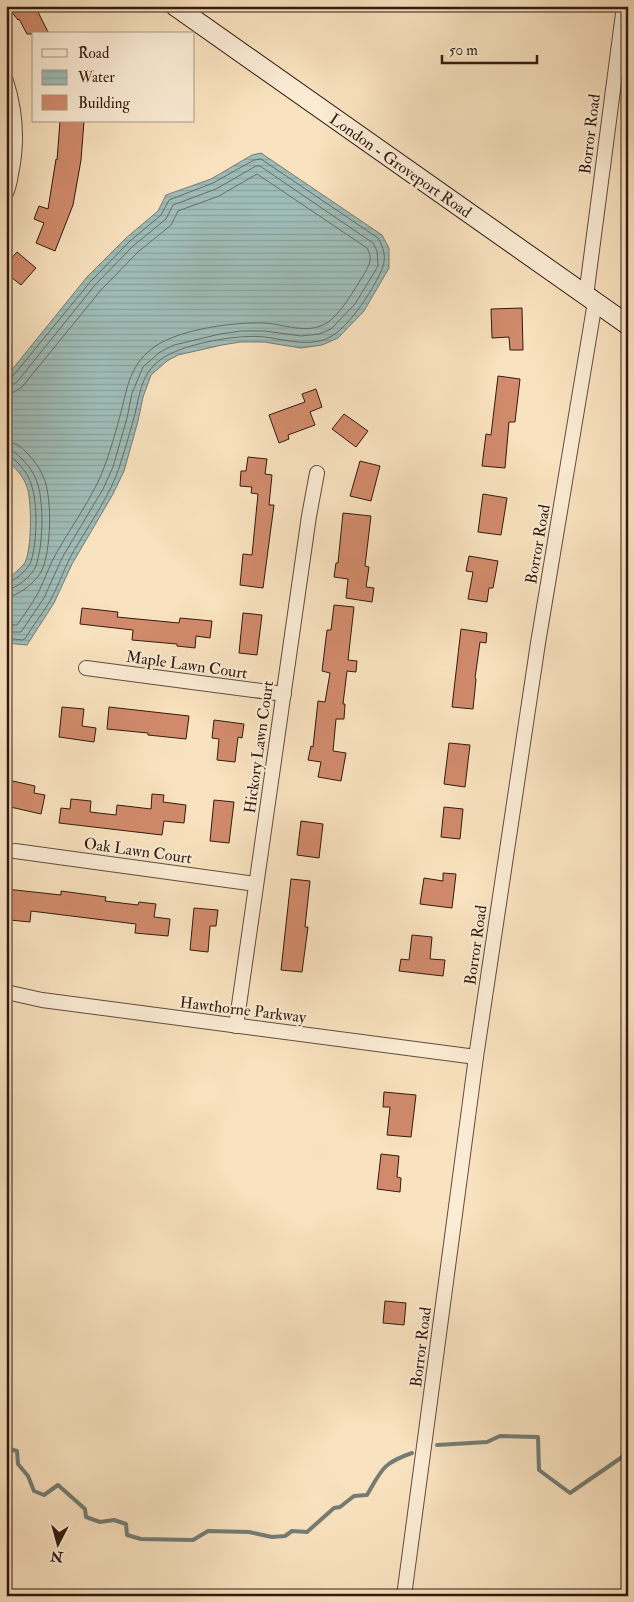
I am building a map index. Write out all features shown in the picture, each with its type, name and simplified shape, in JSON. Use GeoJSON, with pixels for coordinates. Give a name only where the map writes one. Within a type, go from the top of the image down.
{"type":"FeatureCollection","features":[{"type":"Feature","properties":{"kind":"main road","name":"London - Groveport Road"},"geometry":{"type":"LineString","coordinates":[[175,6],[628,324]]}},
{"type":"Feature","properties":{"kind":"street","name":"Borror Road"},"geometry":{"type":"LineString","coordinates":[[404,1596],[476,1057],[591,299],[624,6]]}},
{"type":"Feature","properties":{"kind":"street"},"geometry":{"type":"LineString","coordinates":[[6,82],[12,98],[16,127],[15,155],[6,193]]}},
{"type":"Feature","properties":{"kind":"street","name":"Hickory Lawn Court"},"geometry":{"type":"LineString","coordinates":[[236,1026],[317,473]]}},
{"type":"Feature","properties":{"kind":"street","name":"Maple Lawn Court"},"geometry":{"type":"LineString","coordinates":[[86,668],[284,694]]}},
{"type":"Feature","properties":{"kind":"street","name":"Oak Lawn Court"},"geometry":{"type":"LineString","coordinates":[[15,851],[256,884]]}},
{"type":"Feature","properties":{"kind":"street","name":"Hawthorne Parkway"},"geometry":{"type":"LineString","coordinates":[[6,992],[42,1000],[476,1057]]}},
{"type":"Feature","properties":{"kind":"water"},"geometry":{"type":"Polygon","coordinates":[[[261,153],[382,235],[389,248],[389,268],[364,311],[338,338],[322,345],[301,348],[264,342],[241,342],[222,345],[178,355],[167,361],[151,375],[143,397],[124,471],[113,494],[72,564],[54,603],[27,645],[6,643],[6,580],[24,564],[27,558],[29,549],[30,503],[27,487],[21,475],[6,459],[6,377],[87,277],[126,238],[158,211],[166,195],[211,179],[252,155],[261,153]]]}},
{"type":"Feature","properties":{"kind":"building"},"geometry":{"type":"Polygon","coordinates":[[[7,6],[35,6],[48,32],[32,32],[32,34],[27,34],[7,6]]]}},
{"type":"Feature","properties":{"kind":"building"},"geometry":{"type":"Polygon","coordinates":[[[60,122],[84,122],[81,160],[73,205],[55,251],[36,243],[44,223],[34,219],[39,206],[48,209],[57,160],[60,122]]]}},
{"type":"Feature","properties":{"kind":"building"},"geometry":{"type":"Polygon","coordinates":[[[17,252],[36,268],[21,285],[6,273],[6,264],[17,252]]]}},
{"type":"Feature","properties":{"kind":"building"},"geometry":{"type":"Polygon","coordinates":[[[522,308],[523,350],[510,350],[509,337],[492,338],[491,309],[522,308]]]}},
{"type":"Feature","properties":{"kind":"building"},"geometry":{"type":"Polygon","coordinates":[[[498,376],[520,379],[515,422],[509,422],[505,468],[482,466],[486,434],[491,435],[498,376]]]}},
{"type":"Feature","properties":{"kind":"building"},"geometry":{"type":"Polygon","coordinates":[[[316,389],[322,407],[310,412],[315,425],[288,435],[289,439],[279,443],[269,415],[305,402],[302,394],[316,389]]]}},
{"type":"Feature","properties":{"kind":"building"},"geometry":{"type":"Polygon","coordinates":[[[344,414],[368,431],[356,447],[332,429],[344,414]]]}},
{"type":"Feature","properties":{"kind":"building"},"geometry":{"type":"Polygon","coordinates":[[[248,457],[267,459],[265,474],[272,475],[269,505],[274,505],[263,588],[240,585],[243,554],[252,555],[258,494],[251,493],[252,487],[240,486],[241,471],[246,471],[248,457]]]}},
{"type":"Feature","properties":{"kind":"building"},"geometry":{"type":"Polygon","coordinates":[[[360,461],[380,466],[371,501],[350,496],[360,461]]]}},
{"type":"Feature","properties":{"kind":"building"},"geometry":{"type":"Polygon","coordinates":[[[483,494],[507,498],[501,535],[478,532],[483,494]]]}},
{"type":"Feature","properties":{"kind":"building"},"geometry":{"type":"Polygon","coordinates":[[[343,513],[371,516],[365,566],[369,567],[366,587],[374,588],[372,602],[346,598],[348,579],[334,577],[336,563],[338,563],[343,513]]]}},
{"type":"Feature","properties":{"kind":"building"},"geometry":{"type":"Polygon","coordinates":[[[469,556],[498,561],[493,588],[489,588],[487,602],[468,599],[473,572],[466,571],[469,556]]]}},
{"type":"Feature","properties":{"kind":"building"},"geometry":{"type":"Polygon","coordinates":[[[334,605],[354,607],[348,660],[357,661],[356,672],[347,671],[343,704],[345,704],[344,719],[336,719],[333,751],[346,753],[341,781],[318,777],[321,762],[308,760],[311,746],[313,747],[318,701],[325,702],[330,673],[322,671],[327,630],[331,630],[334,605]]]}},
{"type":"Feature","properties":{"kind":"building"},"geometry":{"type":"Polygon","coordinates":[[[82,608],[118,612],[117,617],[179,623],[180,618],[212,621],[210,638],[196,636],[195,648],[177,646],[177,644],[132,640],[133,630],[80,624],[82,608]]]}},
{"type":"Feature","properties":{"kind":"building"},"geometry":{"type":"Polygon","coordinates":[[[243,613],[262,615],[257,655],[239,653],[243,613]]]}},
{"type":"Feature","properties":{"kind":"building"},"geometry":{"type":"Polygon","coordinates":[[[461,629],[487,633],[486,643],[480,642],[473,709],[452,707],[461,629]]]}},
{"type":"Feature","properties":{"kind":"building"},"geometry":{"type":"Polygon","coordinates":[[[62,707],[84,709],[82,726],[96,728],[94,742],[59,737],[62,707]]]}},
{"type":"Feature","properties":{"kind":"building"},"geometry":{"type":"Polygon","coordinates":[[[109,707],[189,716],[186,739],[107,729],[109,707]]]}},
{"type":"Feature","properties":{"kind":"building"},"geometry":{"type":"Polygon","coordinates":[[[214,720],[244,724],[242,738],[238,737],[235,762],[217,760],[219,739],[212,738],[214,720]]]}},
{"type":"Feature","properties":{"kind":"building"},"geometry":{"type":"Polygon","coordinates":[[[449,743],[470,745],[465,787],[444,784],[449,743]]]}},
{"type":"Feature","properties":{"kind":"building"},"geometry":{"type":"Polygon","coordinates":[[[8,780],[35,786],[34,793],[45,795],[41,814],[6,806],[8,780]]]}},
{"type":"Feature","properties":{"kind":"building"},"geometry":{"type":"Polygon","coordinates":[[[152,794],[164,795],[163,802],[186,805],[184,823],[164,821],[162,835],[59,823],[61,808],[70,809],[71,799],[91,801],[90,812],[116,815],[117,805],[151,809],[152,794]]]}},
{"type":"Feature","properties":{"kind":"building"},"geometry":{"type":"Polygon","coordinates":[[[214,800],[234,802],[229,843],[210,841],[214,800]]]}},
{"type":"Feature","properties":{"kind":"building"},"geometry":{"type":"Polygon","coordinates":[[[444,807],[463,809],[460,839],[441,837],[444,807]]]}},
{"type":"Feature","properties":{"kind":"building"},"geometry":{"type":"Polygon","coordinates":[[[301,821],[323,824],[319,858],[297,855],[301,821]]]}},
{"type":"Feature","properties":{"kind":"building"},"geometry":{"type":"Polygon","coordinates":[[[443,873],[456,874],[452,908],[420,904],[424,878],[443,881],[443,873]]]}},
{"type":"Feature","properties":{"kind":"building"},"geometry":{"type":"Polygon","coordinates":[[[291,879],[310,881],[305,927],[308,927],[302,972],[281,970],[291,879]]]}},
{"type":"Feature","properties":{"kind":"building"},"geometry":{"type":"Polygon","coordinates":[[[6,889],[61,895],[61,891],[106,897],[105,901],[138,905],[139,902],[156,904],[154,917],[170,919],[168,936],[135,933],[136,924],[31,911],[30,922],[10,920],[11,912],[6,912],[6,889]]]}},
{"type":"Feature","properties":{"kind":"building"},"geometry":{"type":"Polygon","coordinates":[[[194,908],[218,910],[216,926],[210,926],[208,952],[190,950],[194,908]]]}},
{"type":"Feature","properties":{"kind":"building"},"geometry":{"type":"Polygon","coordinates":[[[412,935],[432,937],[430,959],[445,960],[443,976],[399,971],[401,959],[409,960],[412,935]]]}},
{"type":"Feature","properties":{"kind":"building"},"geometry":{"type":"Polygon","coordinates":[[[384,1092],[416,1095],[411,1137],[387,1135],[390,1107],[383,1107],[384,1092]]]}},
{"type":"Feature","properties":{"kind":"building"},"geometry":{"type":"Polygon","coordinates":[[[381,1154],[399,1156],[397,1177],[401,1178],[400,1192],[377,1189],[381,1154]]]}},
{"type":"Feature","properties":{"kind":"building"},"geometry":{"type":"Polygon","coordinates":[[[385,1301],[406,1303],[404,1325],[383,1323],[385,1301]]]}},
{"type":"Feature","properties":{"kind":"waterway"},"geometry":{"type":"LineString","coordinates":[[437,1445],[487,1442],[500,1436],[538,1437],[539,1470],[570,1493],[628,1453]]}},
{"type":"Feature","properties":{"kind":"waterway"},"geometry":{"type":"LineString","coordinates":[[6,1448],[17,1451],[18,1464],[28,1476],[34,1491],[44,1495],[58,1485],[85,1509],[86,1517],[100,1522],[114,1520],[126,1524],[127,1535],[141,1539],[193,1540],[208,1531],[249,1532],[272,1537],[285,1536],[292,1531],[307,1532],[334,1508],[340,1507],[354,1496],[367,1495],[384,1468],[395,1460],[412,1453]]}}]}
